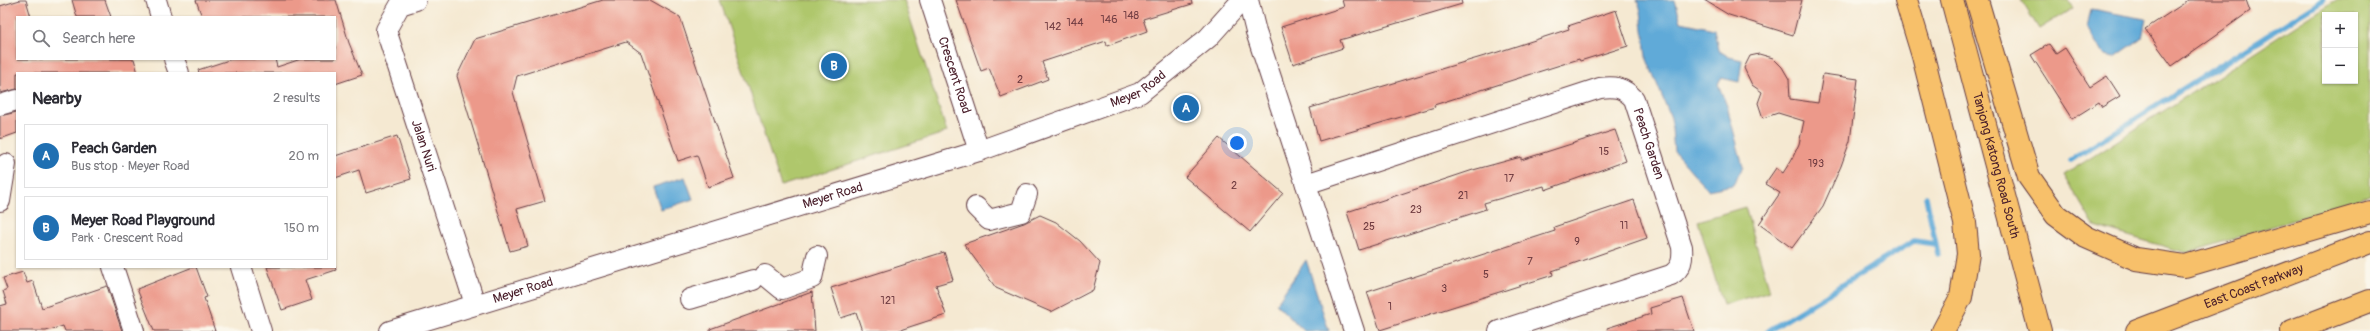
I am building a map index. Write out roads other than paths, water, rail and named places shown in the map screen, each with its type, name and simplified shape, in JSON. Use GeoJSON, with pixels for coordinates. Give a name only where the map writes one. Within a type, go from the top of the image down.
{"type":"FeatureCollection","features":[{"type":"Feature","properties":{"kind":"main road"},"geometry":{"type":"LineString","coordinates":[[1906,0],[1923,56],[1965,223],[1968,254],[1961,297],[1943,331]]}},
{"type":"Feature","properties":{"kind":"main road","name":"Tanjong Katong Road South"},"geometry":{"type":"LineString","coordinates":[[1952,0],[2040,331]]}},
{"type":"Feature","properties":{"kind":"main road"},"geometry":{"type":"LineString","coordinates":[[1977,0],[2029,177],[2056,215],[2086,237],[2136,259],[2185,266],[2370,212]]}},
{"type":"Feature","properties":{"kind":"main road","name":"East Coast Parkway"},"geometry":{"type":"LineString","coordinates":[[2137,331],[2370,242]]}},
{"type":"Feature","properties":{"kind":"main road"},"geometry":{"type":"LineString","coordinates":[[2292,331],[2370,301]]}},
{"type":"Feature","properties":{"kind":"street"},"geometry":{"type":"LineString","coordinates":[[156,0],[161,16]]}},
{"type":"Feature","properties":{"kind":"street","name":"Jalan Nuri"},"geometry":{"type":"LineString","coordinates":[[416,0],[400,5],[386,30],[476,304]]}},
{"type":"Feature","properties":{"kind":"street","name":"Crescent Road"},"geometry":{"type":"LineString","coordinates":[[930,0],[979,151]]}},
{"type":"Feature","properties":{"kind":"street","name":"Meyer Road"},"geometry":{"type":"LineString","coordinates":[[390,331],[979,151],[1140,93],[1208,38],[1242,0]]}},
{"type":"Feature","properties":{"kind":"street"},"geometry":{"type":"LineString","coordinates":[[1248,0],[1256,32],[1354,331]]}},
{"type":"Feature","properties":{"kind":"street"},"geometry":{"type":"LineString","coordinates":[[174,60],[179,72]]}},
{"type":"Feature","properties":{"kind":"street","name":"Peach Garden"},"geometry":{"type":"LineString","coordinates":[[1306,184],[1600,88],[1614,86],[1626,90],[1634,99],[1682,246],[1683,259],[1679,270],[1671,275],[1499,331]]}},
{"type":"Feature","properties":{"kind":"street"},"geometry":{"type":"LineString","coordinates":[[0,105],[16,100]]}},
{"type":"Feature","properties":{"kind":"street"},"geometry":{"type":"LineString","coordinates":[[0,201],[6,164]]}},
{"type":"Feature","properties":{"kind":"street"},"geometry":{"type":"LineString","coordinates":[[976,207],[989,220],[1021,212],[1027,194]]}},
{"type":"Feature","properties":{"kind":"street"},"geometry":{"type":"LineString","coordinates":[[690,299],[759,278],[782,289],[812,278],[817,256]]}},
{"type":"Feature","properties":{"kind":"street"},"geometry":{"type":"LineString","coordinates":[[113,268],[134,331]]}},
{"type":"Feature","properties":{"kind":"street"},"geometry":{"type":"LineString","coordinates":[[241,268],[261,331]]}},
{"type":"Feature","properties":{"kind":"water"},"geometry":{"type":"Polygon","coordinates":[[[1637,0],[1675,0],[1681,22],[1714,29],[1718,50],[1729,57],[1742,60],[1739,82],[1721,78],[1718,84],[1727,106],[1743,167],[1733,185],[1708,190],[1674,151],[1671,118],[1646,57],[1641,11],[1637,0]]]}},
{"type":"Feature","properties":{"kind":"water"},"geometry":{"type":"Polygon","coordinates":[[[2091,9],[2146,19],[2142,38],[2115,57],[2105,55],[2087,27],[2091,9]]]}},
{"type":"Feature","properties":{"kind":"water"},"geometry":{"type":"Polygon","coordinates":[[[685,177],[693,199],[661,210],[653,187],[685,177]]]}},
{"type":"Feature","properties":{"kind":"water"},"geometry":{"type":"Polygon","coordinates":[[[1306,260],[1329,331],[1304,331],[1276,304],[1306,260]]]}},
{"type":"Feature","properties":{"kind":"waterway"},"geometry":{"type":"LineString","coordinates":[[2071,160],[2323,0]]}},
{"type":"Feature","properties":{"kind":"waterway"},"geometry":{"type":"LineString","coordinates":[[1926,197],[1938,254]]}},
{"type":"Feature","properties":{"kind":"waterway"},"geometry":{"type":"LineString","coordinates":[[1768,331],[1914,241],[1935,244]]}},
{"type":"Feature","properties":{"kind":"place","name":"Meyer Road Playground"},"geometry":{"type":"Point","coordinates":[834,66]}},
{"type":"Feature","properties":{"kind":"place","name":"Peach Garden"},"geometry":{"type":"Point","coordinates":[1186,108]}}]}
